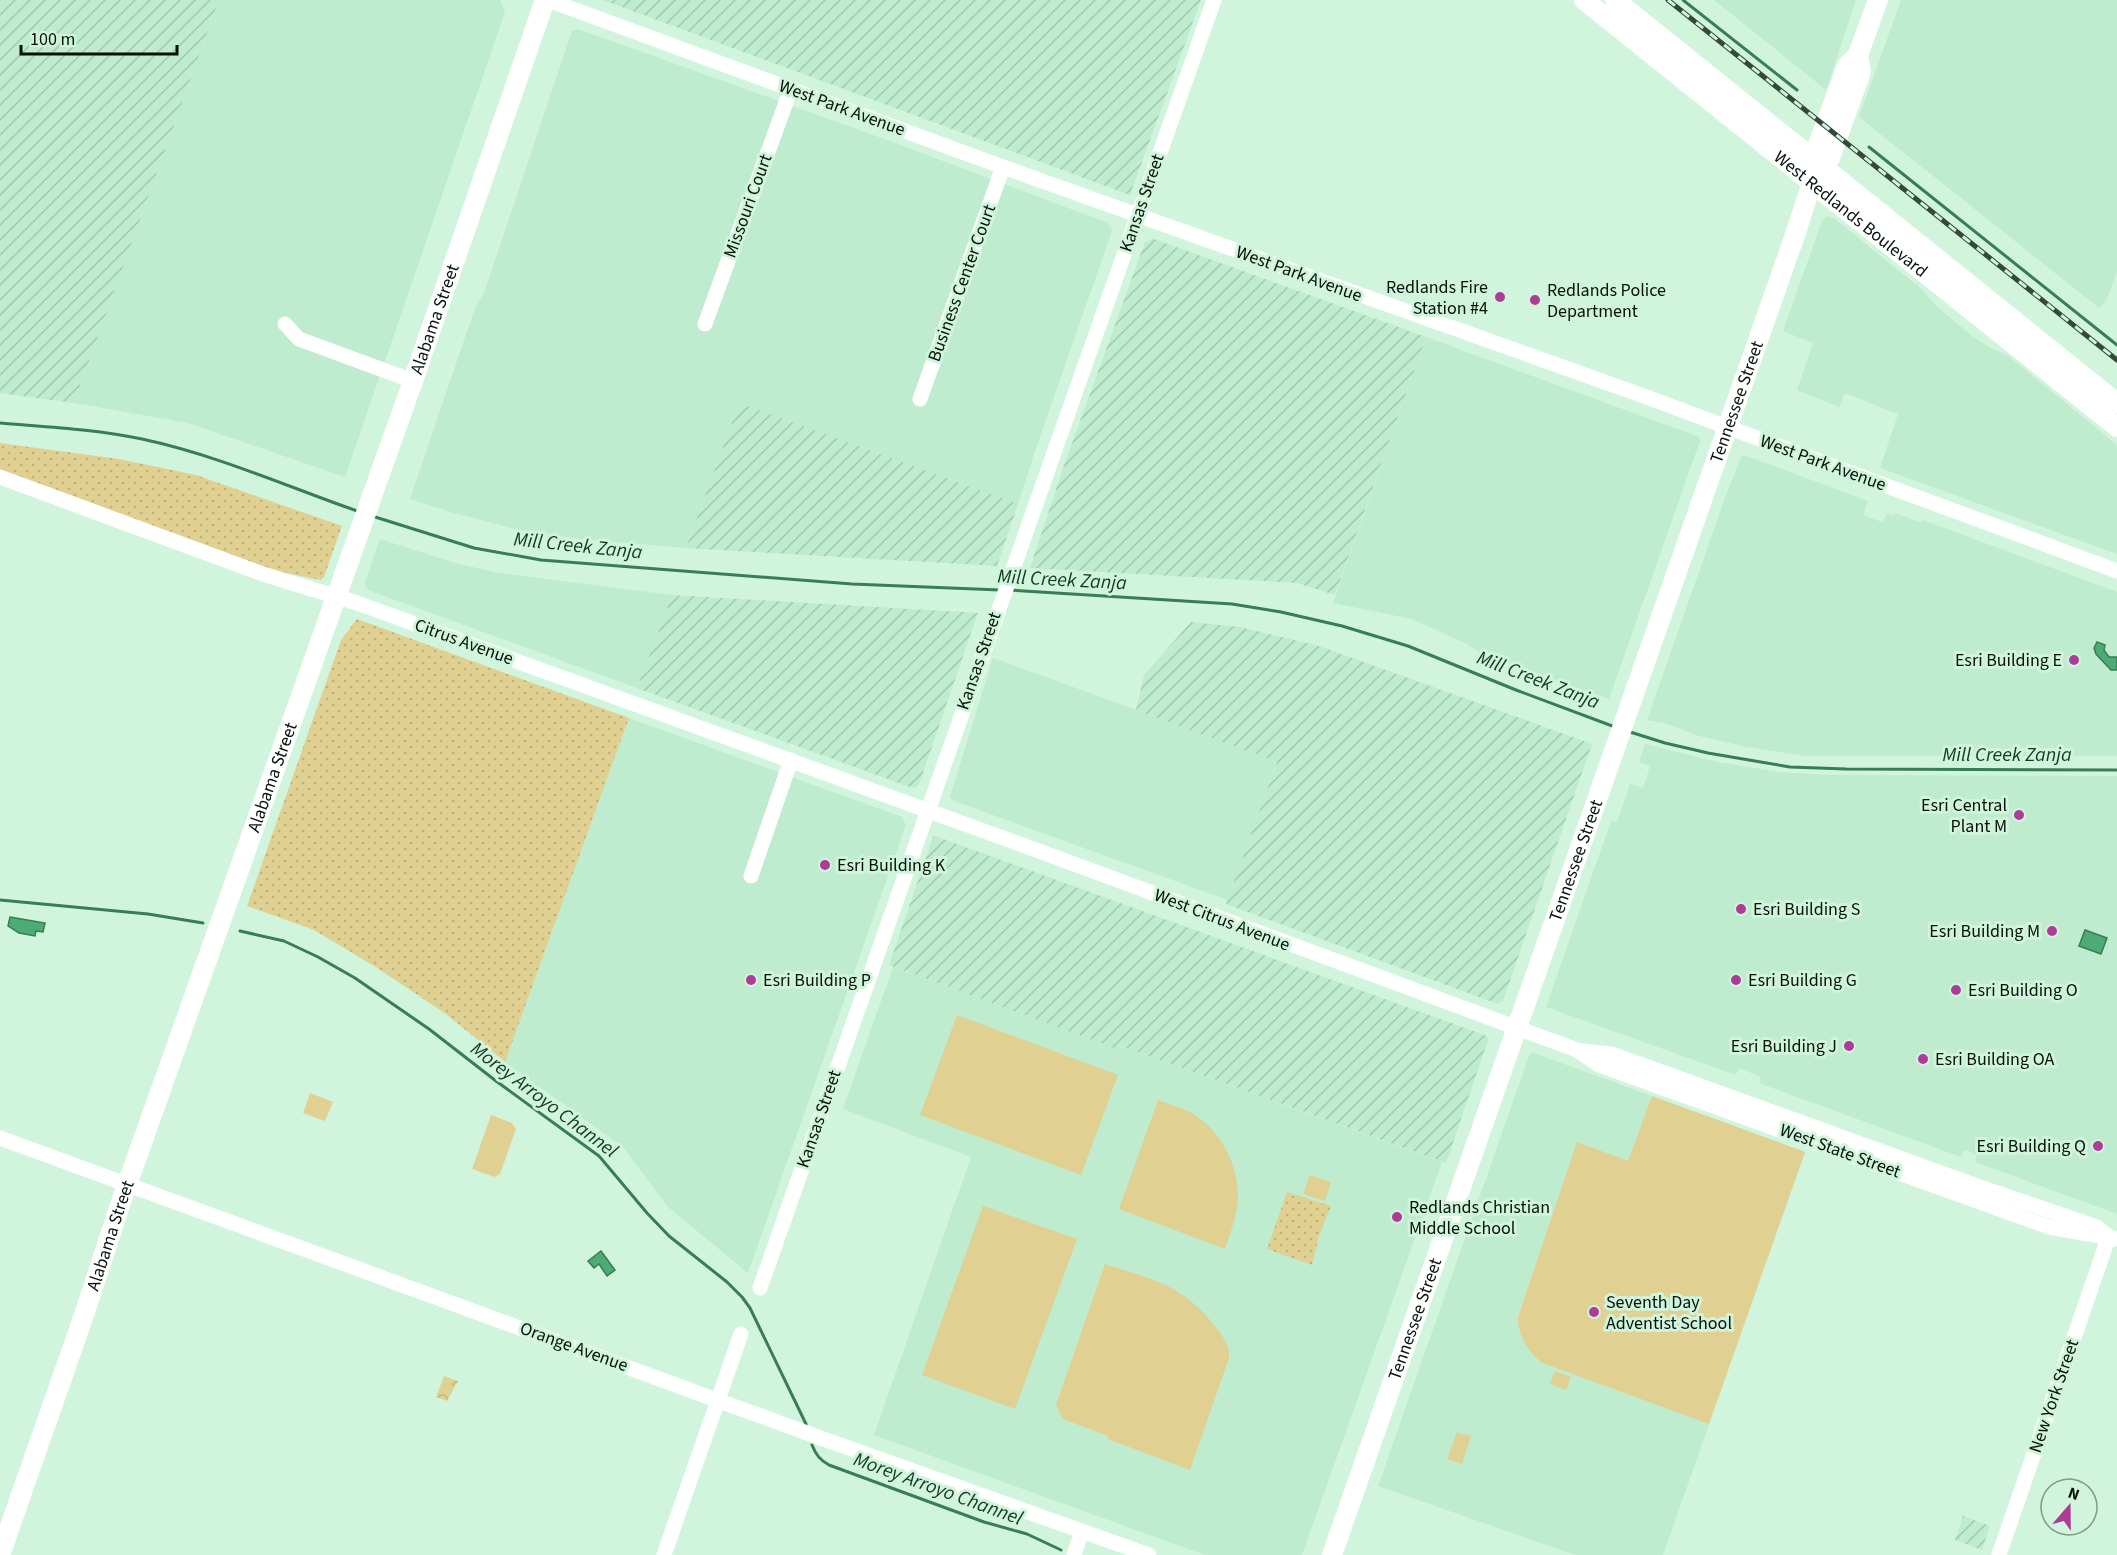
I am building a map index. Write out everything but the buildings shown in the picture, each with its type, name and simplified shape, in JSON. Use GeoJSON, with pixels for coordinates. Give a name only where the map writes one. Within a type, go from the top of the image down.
{"type":"FeatureCollection","features":[{"type":"Feature","properties":{"kind":"main road","name":"Alabama Street"},"geometry":{"type":"LineString","coordinates":[[0,1555],[128,1183],[547,0]]}},
{"type":"Feature","properties":{"kind":"main road","name":"West Redlands Boulevard"},"geometry":{"type":"LineString","coordinates":[[1584,0],[2117,427]]}},
{"type":"Feature","properties":{"kind":"main road","name":"West Redlands Boulevard"},"geometry":{"type":"LineString","coordinates":[[1615,0],[2117,403]]}},
{"type":"Feature","properties":{"kind":"main road","name":"Tennessee Street"},"geometry":{"type":"LineString","coordinates":[[1332,1555],[1728,428],[1818,164],[1830,158],[1839,136],[1861,72],[1858,55],[1878,0]]}},
{"type":"Feature","properties":{"kind":"street","name":"West Park Avenue"},"geometry":{"type":"LineString","coordinates":[[547,0],[2117,571]]}},
{"type":"Feature","properties":{"kind":"street","name":"Kansas Street"},"geometry":{"type":"LineString","coordinates":[[760,1288],[1214,0]]}},
{"type":"Feature","properties":{"kind":"street","name":"Missouri Court"},"geometry":{"type":"LineString","coordinates":[[705,324],[790,89]]}},
{"type":"Feature","properties":{"kind":"street","name":"Business Center Court"},"geometry":{"type":"LineString","coordinates":[[920,399],[1003,167]]}},
{"type":"Feature","properties":{"kind":"street"},"geometry":{"type":"LineString","coordinates":[[285,324],[299,339],[413,381]]}},
{"type":"Feature","properties":{"kind":"street","name":"Citrus Avenue"},"geometry":{"type":"LineString","coordinates":[[0,477],[263,574],[337,596],[927,810]]}},
{"type":"Feature","properties":{"kind":"street"},"geometry":{"type":"LineString","coordinates":[[751,876],[791,760]]}},
{"type":"Feature","properties":{"kind":"street","name":"West Citrus Avenue"},"geometry":{"type":"LineString","coordinates":[[927,810],[1516,1029]]}},
{"type":"Feature","properties":{"kind":"street","name":"West State Street"},"geometry":{"type":"LineString","coordinates":[[1516,1029],[1577,1050],[1612,1054],[2097,1227],[2113,1238]]}},
{"type":"Feature","properties":{"kind":"street","name":"Orange Avenue"},"geometry":{"type":"LineString","coordinates":[[0,1138],[1149,1555]]}},
{"type":"Feature","properties":{"kind":"street","name":"New York Street"},"geometry":{"type":"LineString","coordinates":[[1998,1555],[2113,1238]]}},
{"type":"Feature","properties":{"kind":"street"},"geometry":{"type":"LineString","coordinates":[[664,1555],[741,1334]]}},
{"type":"Feature","properties":{"kind":"street"},"geometry":{"type":"LineString","coordinates":[[1074,1555],[1082,1531]]}},
{"type":"Feature","properties":{"kind":"shaded area"},"geometry":{"type":"Polygon","coordinates":[[[0,0],[219,0],[74,403],[0,393],[0,0]]]}},
{"type":"Feature","properties":{"kind":"shaded area"},"geometry":{"type":"Polygon","coordinates":[[[219,0],[500,0],[505,12],[345,477],[188,423],[74,403],[219,0]]]}},
{"type":"Feature","properties":{"kind":"shaded area"},"geometry":{"type":"Polygon","coordinates":[[[603,0],[1201,0],[1130,195],[603,0]]]}},
{"type":"Feature","properties":{"kind":"shaded area"},"geometry":{"type":"Polygon","coordinates":[[[1714,0],[1856,0],[1826,90],[1714,0]]]}},
{"type":"Feature","properties":{"kind":"shaded area"},"geometry":{"type":"Polygon","coordinates":[[[1901,0],[2117,0],[2117,271],[2106,302],[2099,308],[1859,117],[1901,0]]]}},
{"type":"Feature","properties":{"kind":"shaded area"},"geometry":{"type":"Polygon","coordinates":[[[578,29],[887,140],[1108,223],[1112,231],[1018,504],[739,403],[686,548],[579,539],[516,529],[410,499],[475,308],[484,293],[572,31],[578,29]]]}},
{"type":"Feature","properties":{"kind":"shaded area"},"geometry":{"type":"Polygon","coordinates":[[[1827,216],[1835,219],[1923,290],[1935,305],[1972,336],[2007,355],[2117,445],[2117,554],[1880,468],[1898,414],[1845,393],[1839,407],[1797,390],[1813,343],[1783,331],[1822,221],[1827,216]]]}},
{"type":"Feature","properties":{"kind":"shaded area"},"geometry":{"type":"Polygon","coordinates":[[[1154,239],[1426,337],[1335,595],[1297,583],[1030,568],[1062,471],[1145,242],[1154,239]]]}},
{"type":"Feature","properties":{"kind":"shaded area"},"geometry":{"type":"Polygon","coordinates":[[[1426,337],[1699,437],[1700,441],[1609,699],[1481,654],[1469,645],[1412,619],[1333,603],[1426,337]]]}},
{"type":"Feature","properties":{"kind":"shaded area"},"geometry":{"type":"Polygon","coordinates":[[[739,403],[1018,504],[997,566],[686,548],[739,403]]]}},
{"type":"Feature","properties":{"kind":"shaded area"},"geometry":{"type":"Polygon","coordinates":[[[1744,455],[1868,501],[1863,515],[1879,521],[1883,522],[1887,514],[1894,516],[1895,513],[1922,523],[1923,520],[2117,592],[2117,756],[1805,756],[1747,747],[1699,736],[1664,723],[1647,720],[1726,495],[1741,457],[1744,455]]]}},
{"type":"Feature","properties":{"kind":"shaded area"},"geometry":{"type":"Polygon","coordinates":[[[380,539],[455,563],[499,573],[672,595],[637,688],[368,590],[365,582],[380,539]]]}},
{"type":"Feature","properties":{"kind":"shaded area"},"geometry":{"type":"Polygon","coordinates":[[[672,595],[978,613],[919,784],[915,788],[910,787],[637,688],[672,595]]]}},
{"type":"Feature","properties":{"kind":"shaded area"},"geometry":{"type":"Polygon","coordinates":[[[1191,622],[1240,627],[1319,646],[1592,744],[1503,1001],[1498,1004],[1226,904],[1277,762],[1136,710],[1144,675],[1191,622]]]}},
{"type":"Feature","properties":{"kind":"shaded area"},"geometry":{"type":"Polygon","coordinates":[[[2097,642],[2105,645],[2104,650],[2109,657],[2117,657],[2117,670],[2111,670],[2096,654],[2094,648],[2097,642]]]}},
{"type":"Feature","properties":{"kind":"shaded area"},"geometry":{"type":"Polygon","coordinates":[[[993,658],[1277,761],[1228,900],[954,801],[950,797],[993,658]]]}},
{"type":"Feature","properties":{"kind":"shaded area"},"geometry":{"type":"Polygon","coordinates":[[[629,718],[902,817],[906,825],[748,1273],[668,1207],[623,1147],[505,1062],[629,718]]]}},
{"type":"Feature","properties":{"kind":"shaded area"},"geometry":{"type":"Polygon","coordinates":[[[1645,744],[1718,762],[1779,772],[1830,775],[2117,776],[2117,1214],[1975,1162],[1977,1155],[1964,1150],[1961,1157],[1759,1083],[1761,1077],[1739,1068],[1736,1075],[1546,1007],[1611,821],[1617,822],[1630,784],[1643,788],[1650,766],[1639,762],[1645,744]]]}},
{"type":"Feature","properties":{"kind":"shaded area"},"geometry":{"type":"Polygon","coordinates":[[[935,836],[1487,1036],[1488,1040],[1446,1163],[1119,1045],[1117,1049],[889,965],[935,836]]]}},
{"type":"Feature","properties":{"kind":"shaded area"},"geometry":{"type":"Polygon","coordinates":[[[10,917],[45,923],[43,932],[36,931],[35,936],[19,933],[8,926],[10,917]]]}},
{"type":"Feature","properties":{"kind":"shaded area"},"geometry":{"type":"Polygon","coordinates":[[[2085,930],[2107,938],[2101,954],[2079,946],[2085,930]]]}},
{"type":"Feature","properties":{"kind":"shaded area"},"geometry":{"type":"Polygon","coordinates":[[[893,967],[1117,1048],[1118,1045],[1442,1162],[1302,1555],[1205,1555],[874,1435],[971,1157],[843,1109],[893,967]]]}},
{"type":"Feature","properties":{"kind":"shaded area","name":"Seventh Day Adventist School"},"geometry":{"type":"Polygon","coordinates":[[[1530,1053],[1805,1152],[1663,1555],[1575,1555],[1378,1486],[1530,1053]]]}},
{"type":"Feature","properties":{"kind":"shaded area"},"geometry":{"type":"Polygon","coordinates":[[[601,1251],[615,1270],[607,1276],[599,1264],[594,1268],[588,1261],[601,1251]]]}},
{"type":"Feature","properties":{"kind":"shaded area"},"geometry":{"type":"Polygon","coordinates":[[[1963,1516],[1990,1526],[1982,1550],[1955,1540],[1963,1516]]]}},
{"type":"Feature","properties":{"kind":"green space"},"geometry":{"type":"Polygon","coordinates":[[[0,443],[119,459],[196,475],[342,526],[321,580],[265,569],[0,470],[0,443]]]}},
{"type":"Feature","properties":{"kind":"green space"},"geometry":{"type":"Polygon","coordinates":[[[357,619],[629,718],[505,1062],[446,1014],[379,969],[314,930],[247,906],[341,640],[357,619]]]}},
{"type":"Feature","properties":{"kind":"green space"},"geometry":{"type":"Polygon","coordinates":[[[957,1015],[1118,1075],[1081,1175],[920,1115],[957,1015]]]}},
{"type":"Feature","properties":{"kind":"green space"},"geometry":{"type":"Polygon","coordinates":[[[310,1093],[333,1102],[325,1121],[303,1113],[310,1093]]]}},
{"type":"Feature","properties":{"kind":"green space"},"geometry":{"type":"Polygon","coordinates":[[[1652,1096],[1805,1152],[1709,1424],[1540,1362],[1524,1342],[1518,1324],[1518,1317],[1577,1142],[1628,1161],[1652,1096]]]}},
{"type":"Feature","properties":{"kind":"green space"},"geometry":{"type":"Polygon","coordinates":[[[1158,1100],[1187,1111],[1205,1123],[1220,1140],[1231,1161],[1235,1172],[1238,1202],[1225,1249],[1119,1209],[1158,1100]]]}},
{"type":"Feature","properties":{"kind":"green space"},"geometry":{"type":"Polygon","coordinates":[[[491,1115],[512,1123],[516,1129],[500,1174],[494,1177],[472,1169],[491,1115]]]}},
{"type":"Feature","properties":{"kind":"green space"},"geometry":{"type":"Polygon","coordinates":[[[1310,1175],[1331,1182],[1325,1201],[1303,1194],[1310,1175]]]}},
{"type":"Feature","properties":{"kind":"green space"},"geometry":{"type":"Polygon","coordinates":[[[1287,1192],[1331,1206],[1320,1233],[1312,1265],[1267,1249],[1287,1192]]]}},
{"type":"Feature","properties":{"kind":"green space"},"geometry":{"type":"Polygon","coordinates":[[[983,1206],[1077,1239],[1015,1409],[922,1375],[983,1206]]]}},
{"type":"Feature","properties":{"kind":"green space"},"geometry":{"type":"Polygon","coordinates":[[[1105,1264],[1151,1279],[1178,1292],[1202,1311],[1227,1344],[1229,1358],[1190,1470],[1063,1419],[1056,1405],[1105,1264]]]}},
{"type":"Feature","properties":{"kind":"green space"},"geometry":{"type":"Polygon","coordinates":[[[1555,1371],[1571,1377],[1566,1390],[1550,1384],[1555,1371]]]}},
{"type":"Feature","properties":{"kind":"green space"},"geometry":{"type":"Polygon","coordinates":[[[444,1376],[458,1381],[447,1401],[436,1397],[444,1376]]]}},
{"type":"Feature","properties":{"kind":"green space"},"geometry":{"type":"Polygon","coordinates":[[[1457,1432],[1471,1436],[1462,1464],[1447,1459],[1457,1432]]]}},
{"type":"Feature","properties":{"kind":"waterway"},"geometry":{"type":"LineString","coordinates":[[1683,0],[1797,90]]}},
{"type":"Feature","properties":{"kind":"waterway"},"geometry":{"type":"LineString","coordinates":[[1869,147],[2117,345]]}},
{"type":"Feature","properties":{"kind":"waterway","name":"Mill Creek Zanja"},"geometry":{"type":"LineString","coordinates":[[0,423],[107,433],[142,439],[225,463],[360,512]]}},
{"type":"Feature","properties":{"kind":"waterway","name":"Mill Creek Zanja"},"geometry":{"type":"LineString","coordinates":[[372,516],[474,548],[541,560],[852,584],[1000,590]]}},
{"type":"Feature","properties":{"kind":"waterway","name":"Mill Creek Zanja"},"geometry":{"type":"LineString","coordinates":[[1010,590],[1232,604],[1281,612],[1342,626],[1408,646],[1615,727]]}},
{"type":"Feature","properties":{"kind":"waterway","name":"Mill Creek Zanja"},"geometry":{"type":"LineString","coordinates":[[1627,731],[1708,753],[1790,767],[2117,770]]}},
{"type":"Feature","properties":{"kind":"waterway","name":"Morey Arroyo Channel"},"geometry":{"type":"LineString","coordinates":[[0,900],[148,914],[203,923]]}},
{"type":"Feature","properties":{"kind":"waterway","name":"Morey Arroyo Channel"},"geometry":{"type":"LineString","coordinates":[[240,931],[284,941],[355,978],[429,1029],[599,1156],[669,1236],[727,1282],[742,1297],[750,1308],[806,1424]]}},
{"type":"Feature","properties":{"kind":"waterway","name":"Morey Arroyo Channel"},"geometry":{"type":"LineString","coordinates":[[812,1445],[819,1457],[829,1465],[984,1522],[1027,1534],[1061,1550]]}},
{"type":"Feature","properties":{"kind":"railway"},"geometry":{"type":"LineString","coordinates":[[1668,0],[2117,360]]}},
{"type":"Feature","properties":{"kind":"place","name":"Redlands Fire Station #4"},"geometry":{"type":"Point","coordinates":[1500,297]}},
{"type":"Feature","properties":{"kind":"place","name":"Redlands Police Department"},"geometry":{"type":"Point","coordinates":[1535,300]}},
{"type":"Feature","properties":{"kind":"place","name":"Esri Building E"},"geometry":{"type":"Point","coordinates":[2074,660]}},
{"type":"Feature","properties":{"kind":"place","name":"Esri Central Plant M"},"geometry":{"type":"Point","coordinates":[2019,815]}},
{"type":"Feature","properties":{"kind":"place","name":"Esri Building K"},"geometry":{"type":"Point","coordinates":[825,865]}},
{"type":"Feature","properties":{"kind":"place","name":"Esri Building S"},"geometry":{"type":"Point","coordinates":[1741,909]}},
{"type":"Feature","properties":{"kind":"place","name":"Esri Building M"},"geometry":{"type":"Point","coordinates":[2052,931]}},
{"type":"Feature","properties":{"kind":"place","name":"Esri Building P"},"geometry":{"type":"Point","coordinates":[751,980]}},
{"type":"Feature","properties":{"kind":"place","name":"Esri Building G"},"geometry":{"type":"Point","coordinates":[1736,980]}},
{"type":"Feature","properties":{"kind":"place","name":"Esri Building O"},"geometry":{"type":"Point","coordinates":[1956,990]}},
{"type":"Feature","properties":{"kind":"place","name":"Esri Building J"},"geometry":{"type":"Point","coordinates":[1849,1046]}},
{"type":"Feature","properties":{"kind":"place","name":"Esri Building OA"},"geometry":{"type":"Point","coordinates":[1923,1059]}},
{"type":"Feature","properties":{"kind":"place","name":"Esri Building Q"},"geometry":{"type":"Point","coordinates":[2098,1146]}},
{"type":"Feature","properties":{"kind":"place","name":"Redlands Christian Middle School"},"geometry":{"type":"Point","coordinates":[1397,1217]}},
{"type":"Feature","properties":{"kind":"place","name":"Seventh Day Adventist School"},"geometry":{"type":"Point","coordinates":[1594,1312]}}]}
